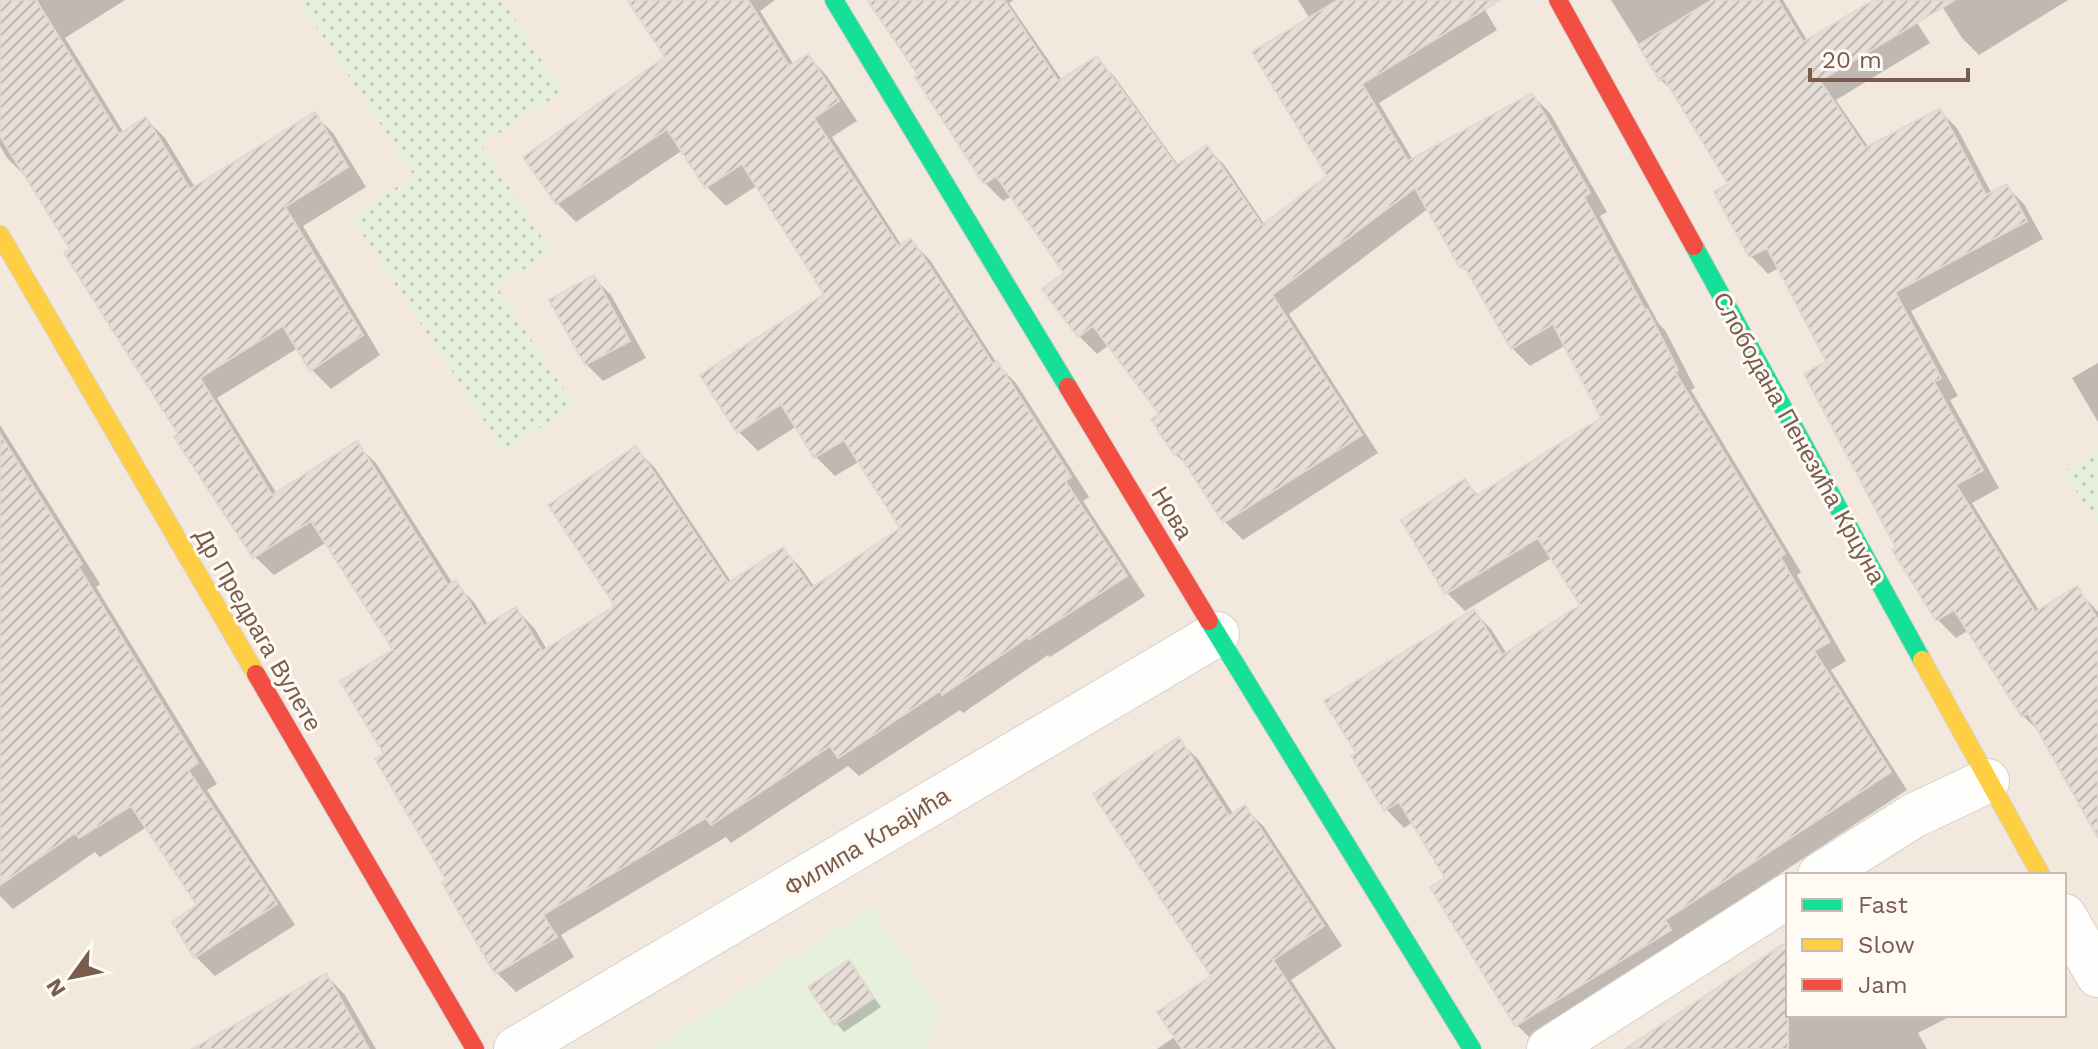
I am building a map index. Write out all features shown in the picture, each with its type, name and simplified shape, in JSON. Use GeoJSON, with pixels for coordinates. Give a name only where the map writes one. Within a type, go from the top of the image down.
{"type":"FeatureCollection","features":[{"type":"Feature","properties":{"kind":"street","name":"Нова"},"geometry":{"type":"LineString","coordinates":[[834,0],[1472,1049]]}},
{"type":"Feature","properties":{"kind":"street","name":"Слободана Пенезића Крцуна"},"geometry":{"type":"LineString","coordinates":[[1558,0],[2040,873]]}},
{"type":"Feature","properties":{"kind":"street","name":"Др Предрага Вулете"},"geometry":{"type":"LineString","coordinates":[[0,235],[475,1049]]}},
{"type":"Feature","properties":{"kind":"street","name":"Филипа Кљајића"},"geometry":{"type":"LineString","coordinates":[[516,1049],[1217,634]]}},
{"type":"Feature","properties":{"kind":"street"},"geometry":{"type":"LineString","coordinates":[[1823,873],[1913,816],[1987,781]]}},
{"type":"Feature","properties":{"kind":"street"},"geometry":{"type":"LineString","coordinates":[[1549,1049],[1786,897]]}},
{"type":"Feature","properties":{"kind":"street"},"geometry":{"type":"LineString","coordinates":[[2066,919],[2098,975]]}},
{"type":"Feature","properties":{"kind":"shaded area"},"geometry":{"type":"Polygon","coordinates":[[[0,0],[2098,0],[2098,1049],[0,1049],[0,0]]]}},
{"type":"Feature","properties":{"kind":"green space"},"geometry":{"type":"Polygon","coordinates":[[[299,0],[502,0],[562,92],[481,145],[551,251],[497,287],[574,405],[504,451],[351,217],[414,176],[299,0]]]}},
{"type":"Feature","properties":{"kind":"green space"},"geometry":{"type":"Polygon","coordinates":[[[2098,450],[2098,525],[2064,472],[2098,450]]]}},
{"type":"Feature","properties":{"kind":"green space"},"geometry":{"type":"Polygon","coordinates":[[[871,906],[939,1011],[925,1049],[652,1049],[871,906]]]}},
{"type":"Feature","properties":{"kind":"building"},"geometry":{"type":"Polygon","coordinates":[[[0,0],[36,0],[119,134],[146,117],[190,189],[315,112],[348,167],[285,207],[363,335],[310,371],[283,326],[200,378],[272,495],[357,441],[448,585],[456,580],[484,626],[516,607],[542,651],[615,606],[548,505],[636,446],[728,583],[783,547],[811,588],[900,528],[844,440],[814,458],[781,404],[737,433],[700,375],[824,294],[742,164],[705,188],[667,129],[556,204],[523,157],[665,57],[627,0],[748,0],[789,66],[808,54],[839,101],[814,118],[898,246],[911,238],[993,364],[997,361],[1071,477],[1065,481],[1127,576],[838,758],[830,746],[711,825],[706,818],[543,915],[557,937],[495,974],[442,883],[446,880],[375,759],[384,754],[340,681],[393,650],[311,521],[253,558],[174,437],[178,434],[64,253],[70,249],[0,136],[0,0]]]}},
{"type":"Feature","properties":{"kind":"building"},"geometry":{"type":"Polygon","coordinates":[[[867,0],[1004,0],[1058,81],[1097,56],[1176,165],[1207,145],[1262,225],[1327,176],[1252,52],[1338,0],[1500,0],[1362,84],[1408,161],[1532,93],[1590,193],[1584,197],[1647,309],[1678,370],[1675,372],[1785,554],[1780,557],[1830,642],[1814,651],[1891,772],[1665,920],[1671,930],[1515,1026],[1430,887],[1445,878],[1399,802],[1384,811],[1351,756],[1356,753],[1324,701],[1474,609],[1502,655],[1580,605],[1538,538],[1445,594],[1401,520],[1465,479],[1476,496],[1601,418],[1553,324],[1511,349],[1415,188],[1272,295],[1362,435],[1223,523],[1178,452],[1174,455],[1151,419],[1159,414],[1093,326],[1078,337],[1042,289],[1064,273],[996,176],[984,184],[915,77],[918,75],[867,0]]]}},
{"type":"Feature","properties":{"kind":"building"},"geometry":{"type":"Polygon","coordinates":[[[1712,0],[1778,0],[1803,42],[1874,0],[1955,0],[1820,81],[1865,148],[1940,108],[1986,195],[2007,184],[2027,221],[1895,292],[1941,378],[1934,382],[1983,470],[1956,485],[2035,612],[2077,586],[2098,620],[2098,838],[2028,713],[2022,717],[1954,610],[1936,621],[1892,550],[1896,548],[1804,374],[1826,361],[1767,248],[1749,257],[1714,192],[1728,184],[1664,78],[1660,81],[1638,45],[1712,0]]]}},
{"type":"Feature","properties":{"kind":"building"},"geometry":{"type":"Polygon","coordinates":[[[594,275],[630,341],[585,365],[549,300],[594,275]]]}},
{"type":"Feature","properties":{"kind":"building"},"geometry":{"type":"Polygon","coordinates":[[[0,434],[82,564],[78,566],[198,763],[188,770],[277,904],[194,958],[172,922],[197,905],[131,806],[79,838],[75,833],[0,885],[0,434]]]}},
{"type":"Feature","properties":{"kind":"building"},"geometry":{"type":"Polygon","coordinates":[[[1179,737],[1229,816],[1245,805],[1324,926],[1273,960],[1331,1049],[1182,1049],[1157,1012],[1211,976],[1093,794],[1179,737]]]}},
{"type":"Feature","properties":{"kind":"building"},"geometry":{"type":"Polygon","coordinates":[[[1786,942],[1788,1049],[1625,1049],[1786,942]]]}},
{"type":"Feature","properties":{"kind":"building"},"geometry":{"type":"Polygon","coordinates":[[[849,960],[874,998],[834,1025],[808,987],[849,960]]]}},
{"type":"Feature","properties":{"kind":"building"},"geometry":{"type":"Polygon","coordinates":[[[326,973],[369,1049],[192,1049],[326,973]]]}},
{"type":"Feature","properties":{"kind":"traffic: fast"},"geometry":{"type":"LineString","coordinates":[[834,0],[1068,387]]}},
{"type":"Feature","properties":{"kind":"traffic: fast"},"geometry":{"type":"LineString","coordinates":[[1694,246],[1922,660]]}},
{"type":"Feature","properties":{"kind":"traffic: fast"},"geometry":{"type":"LineString","coordinates":[[1209,621],[1472,1049]]}},
{"type":"Feature","properties":{"kind":"traffic: slow"},"geometry":{"type":"LineString","coordinates":[[0,235],[256,674]]}},
{"type":"Feature","properties":{"kind":"traffic: slow"},"geometry":{"type":"LineString","coordinates":[[1922,660],[2040,873]]}},
{"type":"Feature","properties":{"kind":"traffic: jam"},"geometry":{"type":"LineString","coordinates":[[1558,0],[1694,246]]}},
{"type":"Feature","properties":{"kind":"traffic: jam"},"geometry":{"type":"LineString","coordinates":[[1068,387],[1209,621]]}},
{"type":"Feature","properties":{"kind":"traffic: jam"},"geometry":{"type":"LineString","coordinates":[[256,674],[475,1049]]}}]}
